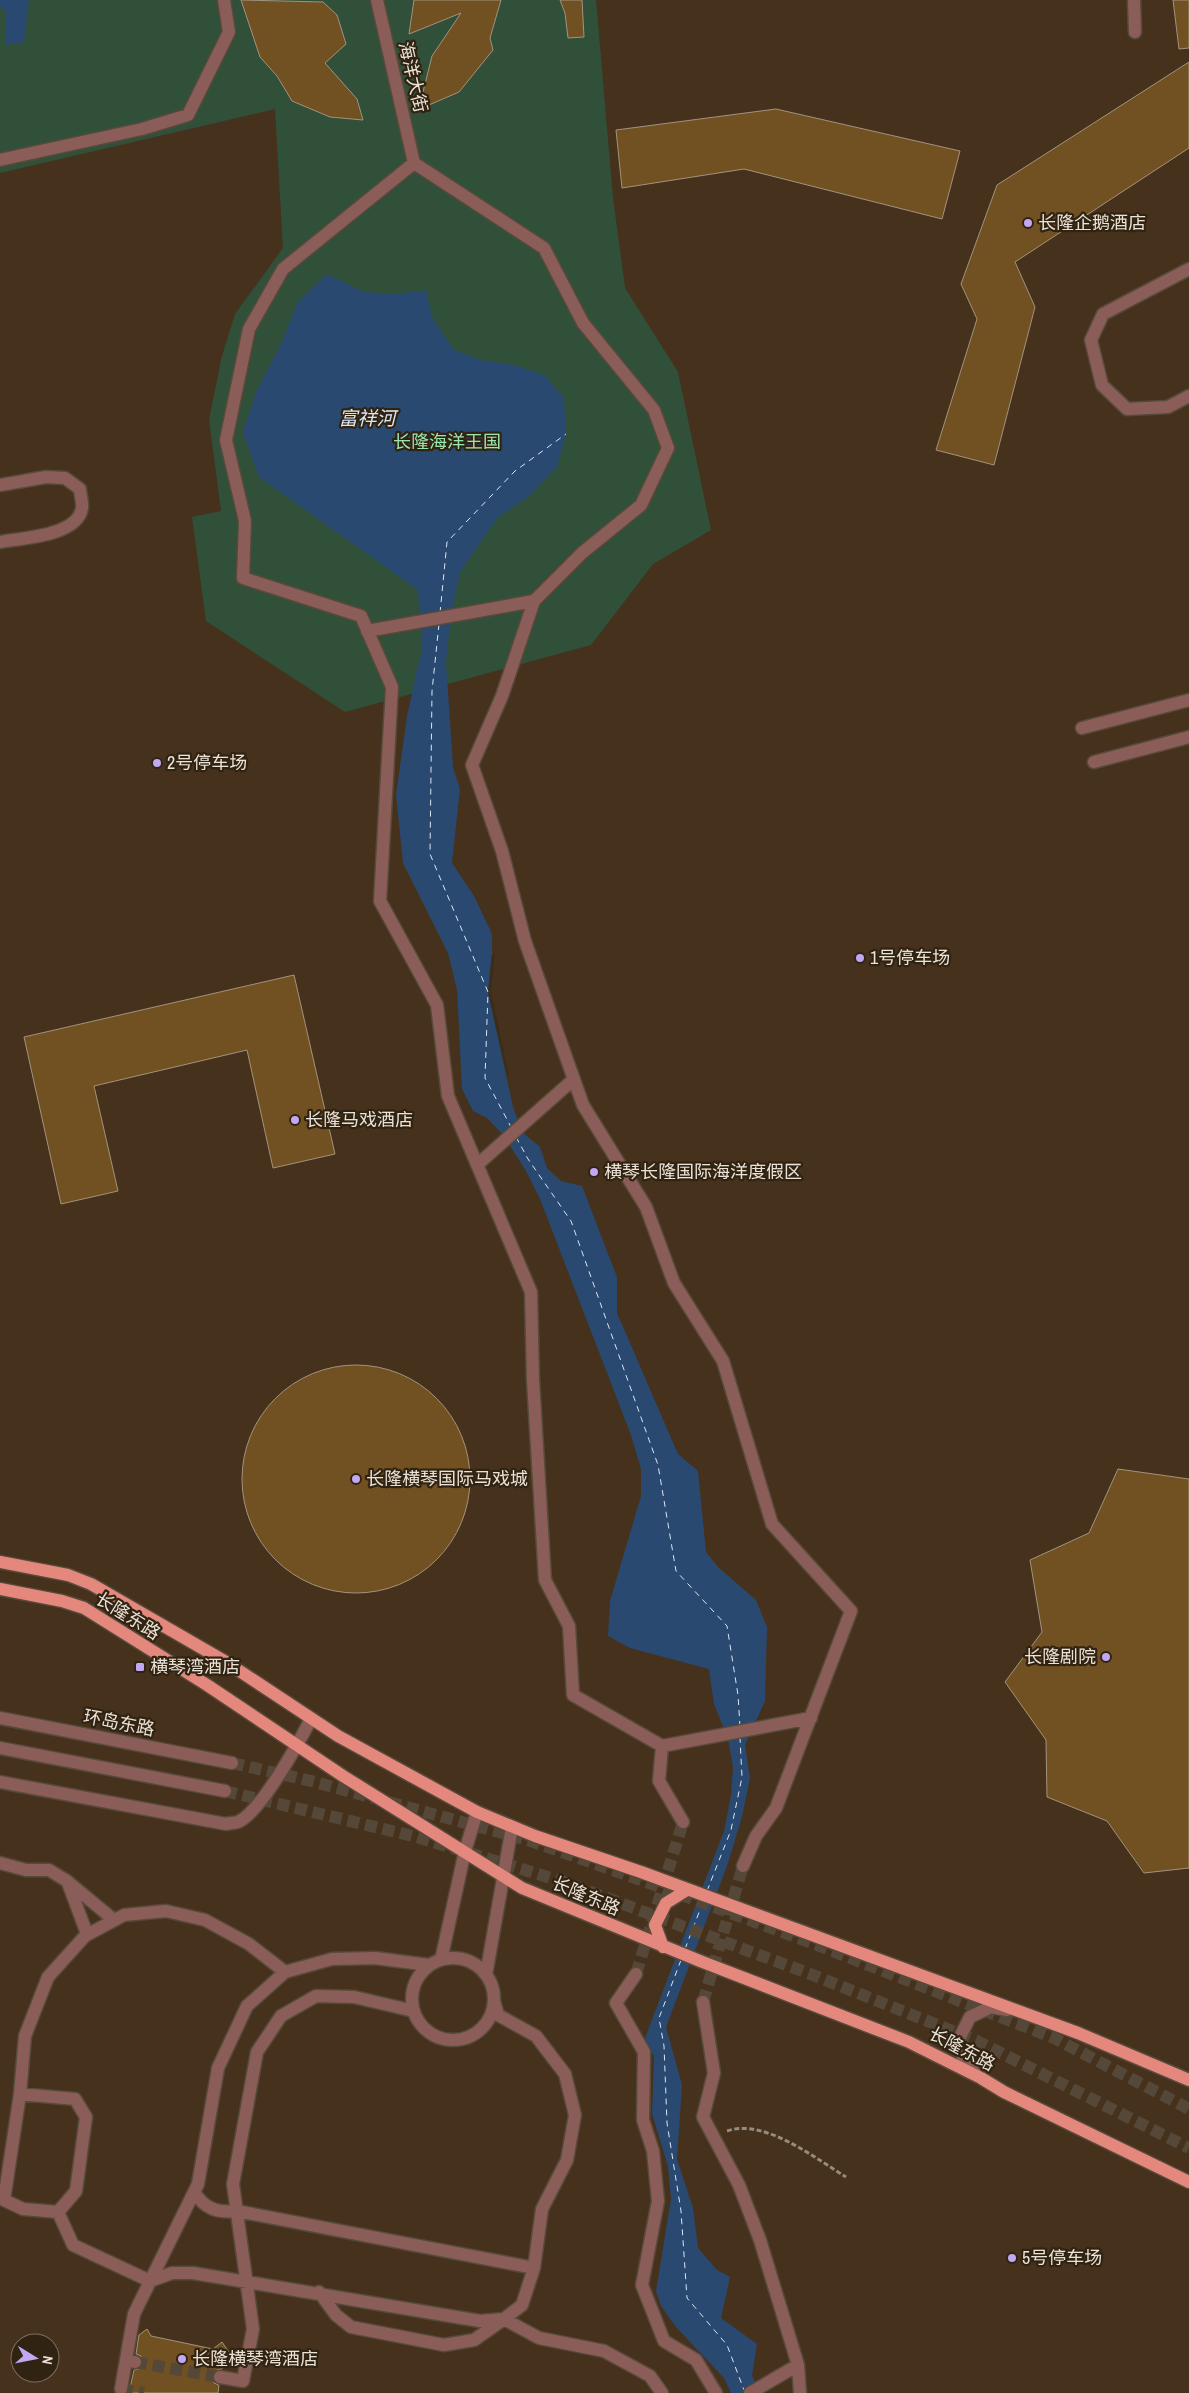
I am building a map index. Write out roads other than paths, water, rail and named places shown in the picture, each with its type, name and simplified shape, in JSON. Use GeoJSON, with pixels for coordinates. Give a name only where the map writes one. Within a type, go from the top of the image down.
{"type":"FeatureCollection","features":[{"type":"Feature","properties":{"kind":"main road","name":"长隆东路"},"geometry":{"type":"LineString","coordinates":[[0,1562],[68,1575],[91,1584],[226,1662],[311,1719],[477,1812],[512,1827],[1078,2033],[1189,2080]]}},
{"type":"Feature","properties":{"kind":"main road","name":"长隆东路"},"geometry":{"type":"LineString","coordinates":[[0,1589],[62,1601],[84,1608],[207,1685],[389,1806],[531,1892],[663,1947],[909,2042],[981,2078],[1004,2092],[1189,2182]]}},
{"type":"Feature","properties":{"kind":"main road"},"geometry":{"type":"LineString","coordinates":[[663,1947],[655,1925],[666,1903],[687,1890]]}},
{"type":"Feature","properties":{"kind":"main road"},"geometry":{"type":"LineString","coordinates":[[1171,2172],[1189,2175]]}},
{"type":"Feature","properties":{"kind":"street"},"geometry":{"type":"LineString","coordinates":[[0,160],[142,129],[188,116],[228,32],[224,0]]}},
{"type":"Feature","properties":{"kind":"street","name":"海洋大街"},"geometry":{"type":"LineString","coordinates":[[377,0],[414,163]]}},
{"type":"Feature","properties":{"kind":"street"},"geometry":{"type":"LineString","coordinates":[[1134,0],[1135,32]]}},
{"type":"Feature","properties":{"kind":"street"},"geometry":{"type":"LineString","coordinates":[[743,1866],[756,1836],[776,1808],[811,1718],[851,1611],[772,1524],[723,1361],[674,1283],[646,1207],[583,1105],[525,941],[502,851],[472,765],[502,696],[534,601],[582,553],[641,505],[668,448],[654,410],[583,323],[544,248],[414,163],[283,269],[249,329],[226,440],[245,521],[243,578],[361,616],[392,686],[380,902],[437,1005],[448,1096],[531,1292],[533,1380],[545,1580],[569,1626],[573,1695],[662,1746],[811,1718]]}},
{"type":"Feature","properties":{"kind":"street"},"geometry":{"type":"LineString","coordinates":[[1189,269],[1104,314],[1091,340],[1102,385],[1127,409],[1168,407],[1189,396]]}},
{"type":"Feature","properties":{"kind":"street"},"geometry":{"type":"LineString","coordinates":[[0,486],[46,477],[65,478],[80,489],[82,508],[74,524],[56,532],[0,542]]}},
{"type":"Feature","properties":{"kind":"street"},"geometry":{"type":"LineString","coordinates":[[367,631],[534,601]]}},
{"type":"Feature","properties":{"kind":"street"},"geometry":{"type":"LineString","coordinates":[[1082,728],[1189,700]]}},
{"type":"Feature","properties":{"kind":"street"},"geometry":{"type":"LineString","coordinates":[[1094,762],[1189,737]]}},
{"type":"Feature","properties":{"kind":"street"},"geometry":{"type":"LineString","coordinates":[[477,1165],[574,1079]]}},
{"type":"Feature","properties":{"kind":"street","name":"环岛东路"},"geometry":{"type":"LineString","coordinates":[[0,1718],[232,1763]]}},
{"type":"Feature","properties":{"kind":"street"},"geometry":{"type":"LineString","coordinates":[[0,1782],[226,1824],[238,1822],[248,1815],[259,1803],[297,1746],[311,1719]]}},
{"type":"Feature","properties":{"kind":"street"},"geometry":{"type":"LineString","coordinates":[[662,1746],[659,1781],[683,1822]]}},
{"type":"Feature","properties":{"kind":"street"},"geometry":{"type":"LineString","coordinates":[[0,1748],[225,1791]]}},
{"type":"Feature","properties":{"kind":"street"},"geometry":{"type":"LineString","coordinates":[[0,1790],[33,1787]]}},
{"type":"Feature","properties":{"kind":"street"},"geometry":{"type":"LineString","coordinates":[[477,1812],[435,1962],[420,1974],[414,1986],[412,1999],[414,2011],[420,2024],[431,2034],[444,2039],[458,2040],[472,2036],[483,2027],[490,2015],[494,2001]]}},
{"type":"Feature","properties":{"kind":"street"},"geometry":{"type":"LineString","coordinates":[[486,1975],[512,1827]]}},
{"type":"Feature","properties":{"kind":"street"},"geometry":{"type":"LineString","coordinates":[[0,1864],[26,1870],[48,1870],[67,1881],[114,1920]]}},
{"type":"Feature","properties":{"kind":"street"},"geometry":{"type":"LineString","coordinates":[[67,1881],[87,1934]]}},
{"type":"Feature","properties":{"kind":"street"},"geometry":{"type":"LineString","coordinates":[[58,2212],[23,2210],[4,2200],[20,2094],[26,2036],[48,1977],[87,1934],[124,1915],[166,1911],[205,1920],[249,1944],[286,1972]]}},
{"type":"Feature","properties":{"kind":"street"},"geometry":{"type":"LineString","coordinates":[[121,2389],[130,2361],[134,2314],[198,2184],[209,2130],[218,2068],[247,2006],[286,1972],[332,1958],[375,1958],[435,1962],[453,1958],[466,1960],[477,1966],[486,1975],[492,1987],[498,2015],[536,2036],[566,2074],[575,2114],[567,2160],[542,2209],[534,2268],[522,2305],[474,2340],[444,2345],[351,2327],[336,2315],[319,2292]]}},
{"type":"Feature","properties":{"kind":"street"},"geometry":{"type":"LineString","coordinates":[[636,1974],[616,2003],[644,2052],[643,2120],[653,2151],[658,2193],[642,2284],[664,2341],[696,2360],[716,2393]]}},
{"type":"Feature","properties":{"kind":"street"},"geometry":{"type":"LineString","coordinates":[[220,2377],[242,2387],[253,2329],[232,2184],[257,2052],[281,2016],[316,1996],[354,1997],[414,2011]]}},
{"type":"Feature","properties":{"kind":"street"},"geometry":{"type":"LineString","coordinates":[[703,2002],[714,2073],[703,2117],[739,2185],[760,2240],[798,2365],[800,2393]]}},
{"type":"Feature","properties":{"kind":"street"},"geometry":{"type":"LineString","coordinates":[[981,2078],[964,2062],[959,2039],[970,2017],[991,2007],[1031,2017]]}},
{"type":"Feature","properties":{"kind":"street"},"geometry":{"type":"LineString","coordinates":[[20,2094],[76,2099],[86,2117],[76,2191],[58,2212]]}},
{"type":"Feature","properties":{"kind":"street"},"geometry":{"type":"LineString","coordinates":[[194,2192],[202,2205],[220,2212],[237,2211],[534,2268]]}},
{"type":"Feature","properties":{"kind":"street"},"geometry":{"type":"LineString","coordinates":[[58,2212],[73,2245],[150,2281],[172,2273],[192,2273],[319,2292],[480,2321],[504,2319],[539,2338],[604,2350],[650,2376],[662,2393]]}},
{"type":"Feature","properties":{"kind":"street"},"geometry":{"type":"LineString","coordinates":[[750,2393],[798,2365]]}},
{"type":"Feature","properties":{"kind":"water"},"geometry":{"type":"Polygon","coordinates":[[[0,0],[29,0],[24,42],[5,45],[6,10],[0,7],[0,0]]]}},
{"type":"Feature","properties":{"kind":"water","name":"富祥河"},"geometry":{"type":"Polygon","coordinates":[[[327,274],[364,292],[397,294],[426,290],[432,317],[453,349],[480,360],[514,365],[544,375],[564,398],[566,434],[557,467],[528,497],[497,518],[460,572],[451,613],[446,662],[453,767],[460,789],[452,863],[474,896],[492,934],[488,992],[513,1107],[522,1132],[540,1147],[547,1168],[561,1181],[582,1186],[617,1277],[617,1313],[678,1454],[698,1471],[706,1552],[718,1567],[756,1600],[767,1627],[765,1701],[745,1745],[750,1778],[742,1817],[727,1866],[666,2027],[682,2085],[677,2159],[693,2208],[698,2248],[717,2270],[730,2277],[721,2318],[757,2344],[752,2375],[760,2393],[731,2393],[724,2378],[676,2327],[661,2306],[656,2291],[671,2199],[668,2166],[652,2114],[654,2057],[645,2038],[724,1831],[731,1795],[733,1767],[728,1739],[714,1704],[709,1669],[630,1648],[608,1636],[610,1601],[641,1496],[641,1469],[631,1435],[540,1199],[526,1171],[503,1135],[487,1118],[473,1111],[462,1089],[457,990],[448,953],[403,863],[396,795],[407,716],[422,648],[418,590],[259,477],[243,432],[256,392],[281,344],[298,302],[327,274]]]}},
{"type":"Feature","properties":{"kind":"tunnel"},"geometry":{"type":"LineString","coordinates":[[232,1763],[311,1781],[528,1840],[652,1884],[820,1946],[1054,2038],[1189,2109]]}},
{"type":"Feature","properties":{"kind":"tunnel"},"geometry":{"type":"LineString","coordinates":[[225,1791],[417,1837],[564,1882],[813,1975],[977,2041],[1189,2148]]}},
{"type":"Feature","properties":{"kind":"tunnel"},"geometry":{"type":"LineString","coordinates":[[636,1974],[683,1822]]}},
{"type":"Feature","properties":{"kind":"tunnel"},"geometry":{"type":"LineString","coordinates":[[703,2002],[743,1866]]}},
{"type":"Feature","properties":{"kind":"tunnel"},"geometry":{"type":"LineString","coordinates":[[135,2362],[220,2377]]}},
{"type":"Feature","properties":{"kind":"tunnel"},"geometry":{"type":"LineString","coordinates":[[121,2389],[144,2393]]}},
{"type":"Feature","properties":{"kind":"place","name":"长隆企鹅酒店"},"geometry":{"type":"Point","coordinates":[1028,223]}},
{"type":"Feature","properties":{"kind":"place","name":"2号停车场"},"geometry":{"type":"Point","coordinates":[157,763]}},
{"type":"Feature","properties":{"kind":"place","name":"1号停车场"},"geometry":{"type":"Point","coordinates":[860,958]}},
{"type":"Feature","properties":{"kind":"place","name":"长隆马戏酒店"},"geometry":{"type":"Point","coordinates":[295,1120]}},
{"type":"Feature","properties":{"kind":"place","name":"横琴长隆国际海洋度假区"},"geometry":{"type":"Point","coordinates":[594,1172]}},
{"type":"Feature","properties":{"kind":"place","name":"长隆横琴国际马戏城"},"geometry":{"type":"Point","coordinates":[356,1479]}},
{"type":"Feature","properties":{"kind":"place","name":"长隆剧院"},"geometry":{"type":"Point","coordinates":[1106,1657]}},
{"type":"Feature","properties":{"kind":"place","name":"横琴湾酒店"},"geometry":{"type":"Point","coordinates":[140,1667]}},
{"type":"Feature","properties":{"kind":"place","name":"5号停车场"},"geometry":{"type":"Point","coordinates":[1012,2258]}},
{"type":"Feature","properties":{"kind":"place","name":"长隆横琴湾酒店"},"geometry":{"type":"Point","coordinates":[182,2359]}},
{"type":"Feature","properties":{"kind":"park label","name":"长隆海洋王国"},"geometry":{"type":"Point","coordinates":[447,442]}}]}
